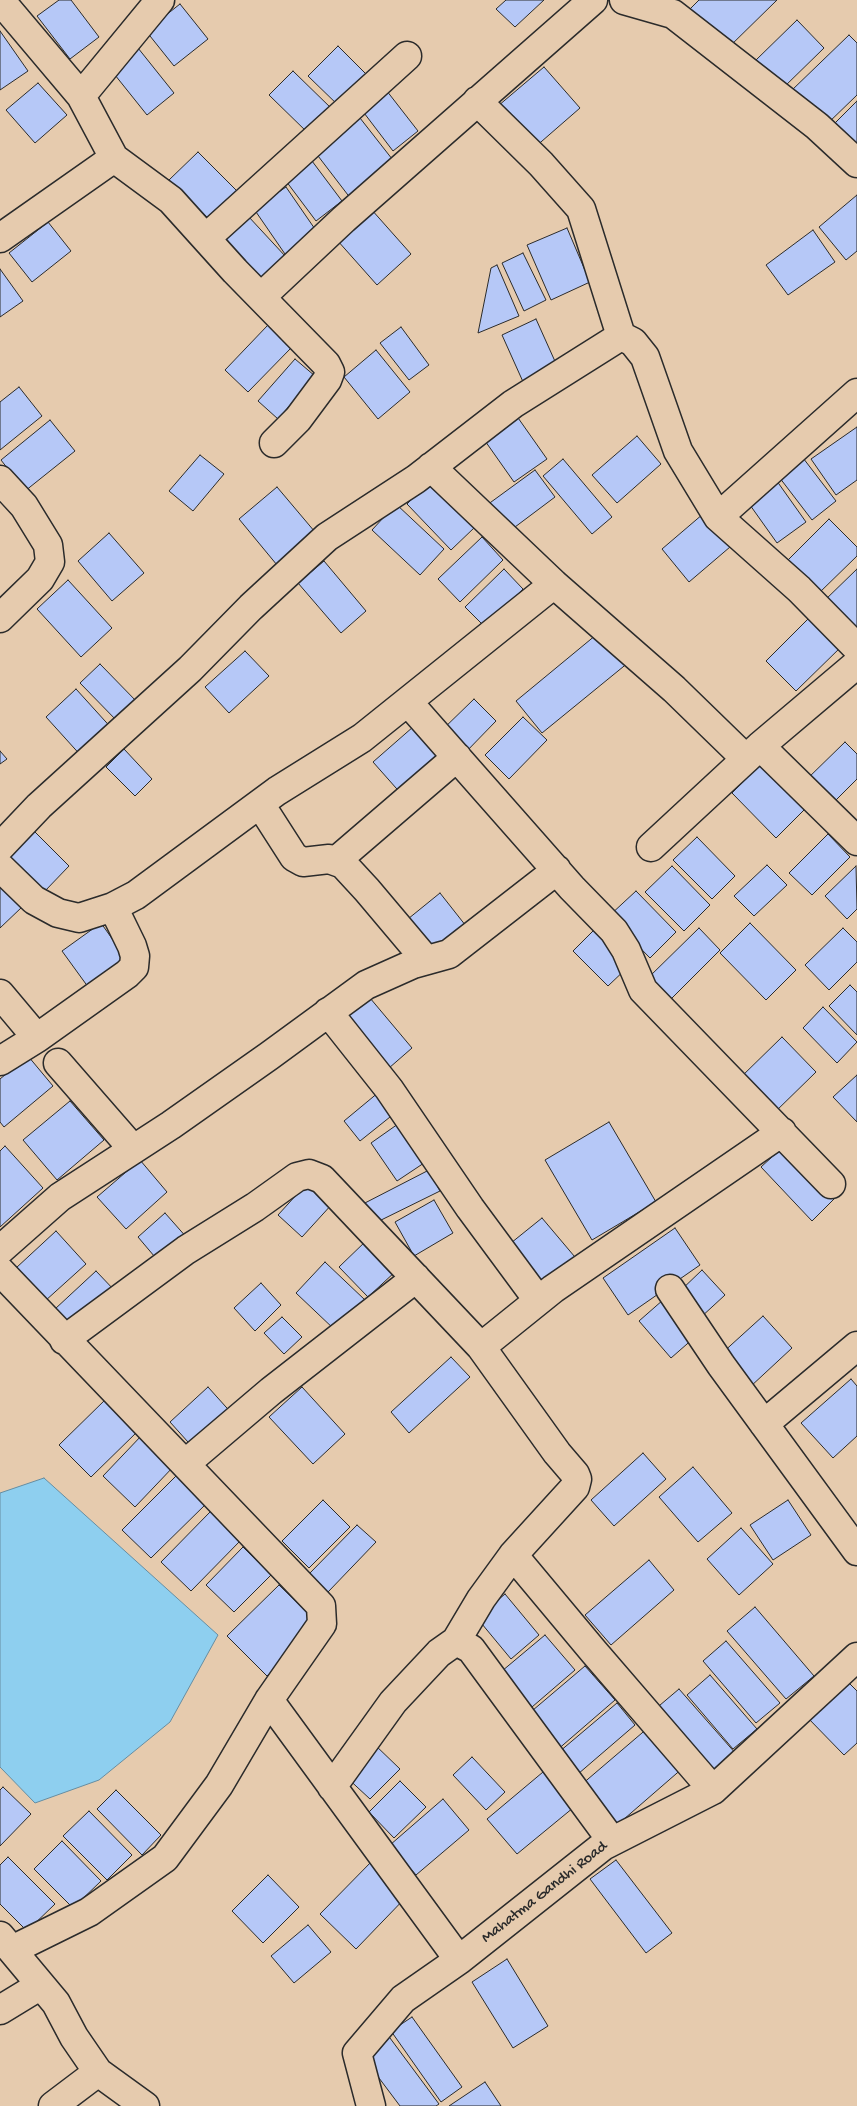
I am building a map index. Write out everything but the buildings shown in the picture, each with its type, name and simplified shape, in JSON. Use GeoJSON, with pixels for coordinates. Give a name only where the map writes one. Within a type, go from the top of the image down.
{"type":"FeatureCollection","features":[{"type":"Feature","properties":{"kind":"street"},"geometry":{"type":"LineString","coordinates":[[0,0],[81,96],[114,158],[171,200],[260,297],[326,364],[330,372],[327,380],[298,419],[274,444]]}},
{"type":"Feature","properties":{"kind":"street"},"geometry":{"type":"LineString","coordinates":[[81,96],[160,0]]}},
{"type":"Feature","properties":{"kind":"street"},"geometry":{"type":"LineString","coordinates":[[260,297],[344,219],[593,0]]}},
{"type":"Feature","properties":{"kind":"street"},"geometry":{"type":"LineString","coordinates":[[624,0],[680,7],[857,163]]}},
{"type":"Feature","properties":{"kind":"street"},"geometry":{"type":"LineString","coordinates":[[206,238],[407,56]]}},
{"type":"Feature","properties":{"kind":"street"},"geometry":{"type":"LineString","coordinates":[[477,101],[541,164],[582,208],[621,336],[633,342],[645,357],[678,451],[718,517],[798,589],[857,648]]}},
{"type":"Feature","properties":{"kind":"street"},"geometry":{"type":"LineString","coordinates":[[0,238],[114,158]]}},
{"type":"Feature","properties":{"kind":"street"},"geometry":{"type":"LineString","coordinates":[[0,847],[39,806],[190,669],[251,608],[327,537],[431,467],[513,404],[621,336]]}},
{"type":"Feature","properties":{"kind":"street"},"geometry":{"type":"LineString","coordinates":[[718,517],[856,398]]}},
{"type":"Feature","properties":{"kind":"street"},"geometry":{"type":"LineString","coordinates":[[431,467],[554,584],[674,689],[857,841]]}},
{"type":"Feature","properties":{"kind":"street"},"geometry":{"type":"LineString","coordinates":[[0,480],[24,506],[48,545],[50,562],[40,579],[0,618]]}},
{"type":"Feature","properties":{"kind":"street"},"geometry":{"type":"LineString","coordinates":[[0,867],[34,900],[58,913],[79,918],[113,907],[136,895],[260,804],[362,738],[554,584]]}},
{"type":"Feature","properties":{"kind":"street"},"geometry":{"type":"LineString","coordinates":[[651,847],[753,753],[857,664]]}},
{"type":"Feature","properties":{"kind":"street"},"geometry":{"type":"LineString","coordinates":[[408,702],[557,870],[614,931],[626,950],[643,990],[831,1184]]}},
{"type":"Feature","properties":{"kind":"street"},"geometry":{"type":"LineString","coordinates":[[336,861],[457,757]]}},
{"type":"Feature","properties":{"kind":"street"},"geometry":{"type":"LineString","coordinates":[[260,804],[294,857],[303,862],[330,859],[343,864],[426,960]]}},
{"type":"Feature","properties":{"kind":"street"},"geometry":{"type":"LineString","coordinates":[[0,1250],[60,1197],[269,1056],[366,985],[426,960],[449,954],[557,870]]}},
{"type":"Feature","properties":{"kind":"street"},"geometry":{"type":"LineString","coordinates":[[0,1062],[37,1038],[127,974],[134,967],[135,956],[132,946],[113,907]]}},
{"type":"Feature","properties":{"kind":"street"},"geometry":{"type":"LineString","coordinates":[[0,994],[37,1038]]}},
{"type":"Feature","properties":{"kind":"street"},"geometry":{"type":"LineString","coordinates":[[328,1012],[389,1089],[470,1208],[538,1300]]}},
{"type":"Feature","properties":{"kind":"street"},"geometry":{"type":"LineString","coordinates":[[58,1062],[133,1149]]}},
{"type":"Feature","properties":{"kind":"street"},"geometry":{"type":"LineString","coordinates":[[480,1347],[538,1300],[782,1132]]}},
{"type":"Feature","properties":{"kind":"street"},"geometry":{"type":"LineString","coordinates":[[64,1340],[186,1250],[255,1207],[297,1177],[309,1174],[322,1179],[480,1347],[557,1453],[575,1474],[577,1480],[575,1487],[513,1555],[481,1599],[456,1641],[438,1653],[393,1702],[332,1787]]}},
{"type":"Feature","properties":{"kind":"street"},"geometry":{"type":"LineString","coordinates":[[0,1271],[64,1340],[321,1606],[322,1624],[268,1700],[219,1785],[165,1858],[89,1912],[6,1943],[56,2003],[74,2037],[113,2088],[145,2106]]}},
{"type":"Feature","properties":{"kind":"street"},"geometry":{"type":"LineString","coordinates":[[185,1464],[272,1391],[416,1278]]}},
{"type":"Feature","properties":{"kind":"street"},"geometry":{"type":"LineString","coordinates":[[670,1289],[764,1424],[857,1550]]}},
{"type":"Feature","properties":{"kind":"street"},"geometry":{"type":"LineString","coordinates":[[764,1424],[857,1346]]}},
{"type":"Feature","properties":{"kind":"street"},"geometry":{"type":"LineString","coordinates":[[513,1555],[713,1790]]}},
{"type":"Feature","properties":{"kind":"street"},"geometry":{"type":"LineString","coordinates":[[456,1641],[471,1649],[612,1841]]}},
{"type":"Feature","properties":{"kind":"street","name":"Mahatma Gandhi Road"},"geometry":{"type":"LineString","coordinates":[[371,2106],[357,2053],[403,1999],[459,1960],[603,1846],[713,1790],[856,1662]]}},
{"type":"Feature","properties":{"kind":"street"},"geometry":{"type":"LineString","coordinates":[[268,1700],[459,1960]]}},
{"type":"Feature","properties":{"kind":"street"},"geometry":{"type":"LineString","coordinates":[[0,2010],[41,1985]]}},
{"type":"Feature","properties":{"kind":"street"},"geometry":{"type":"LineString","coordinates":[[53,2106],[113,2088]]}},
{"type":"Feature","properties":{"kind":"water"},"geometry":{"type":"Polygon","coordinates":[[[44,1478],[218,1635],[170,1722],[99,1780],[35,1803],[0,1767],[0,1493],[44,1478]]]}}]}
